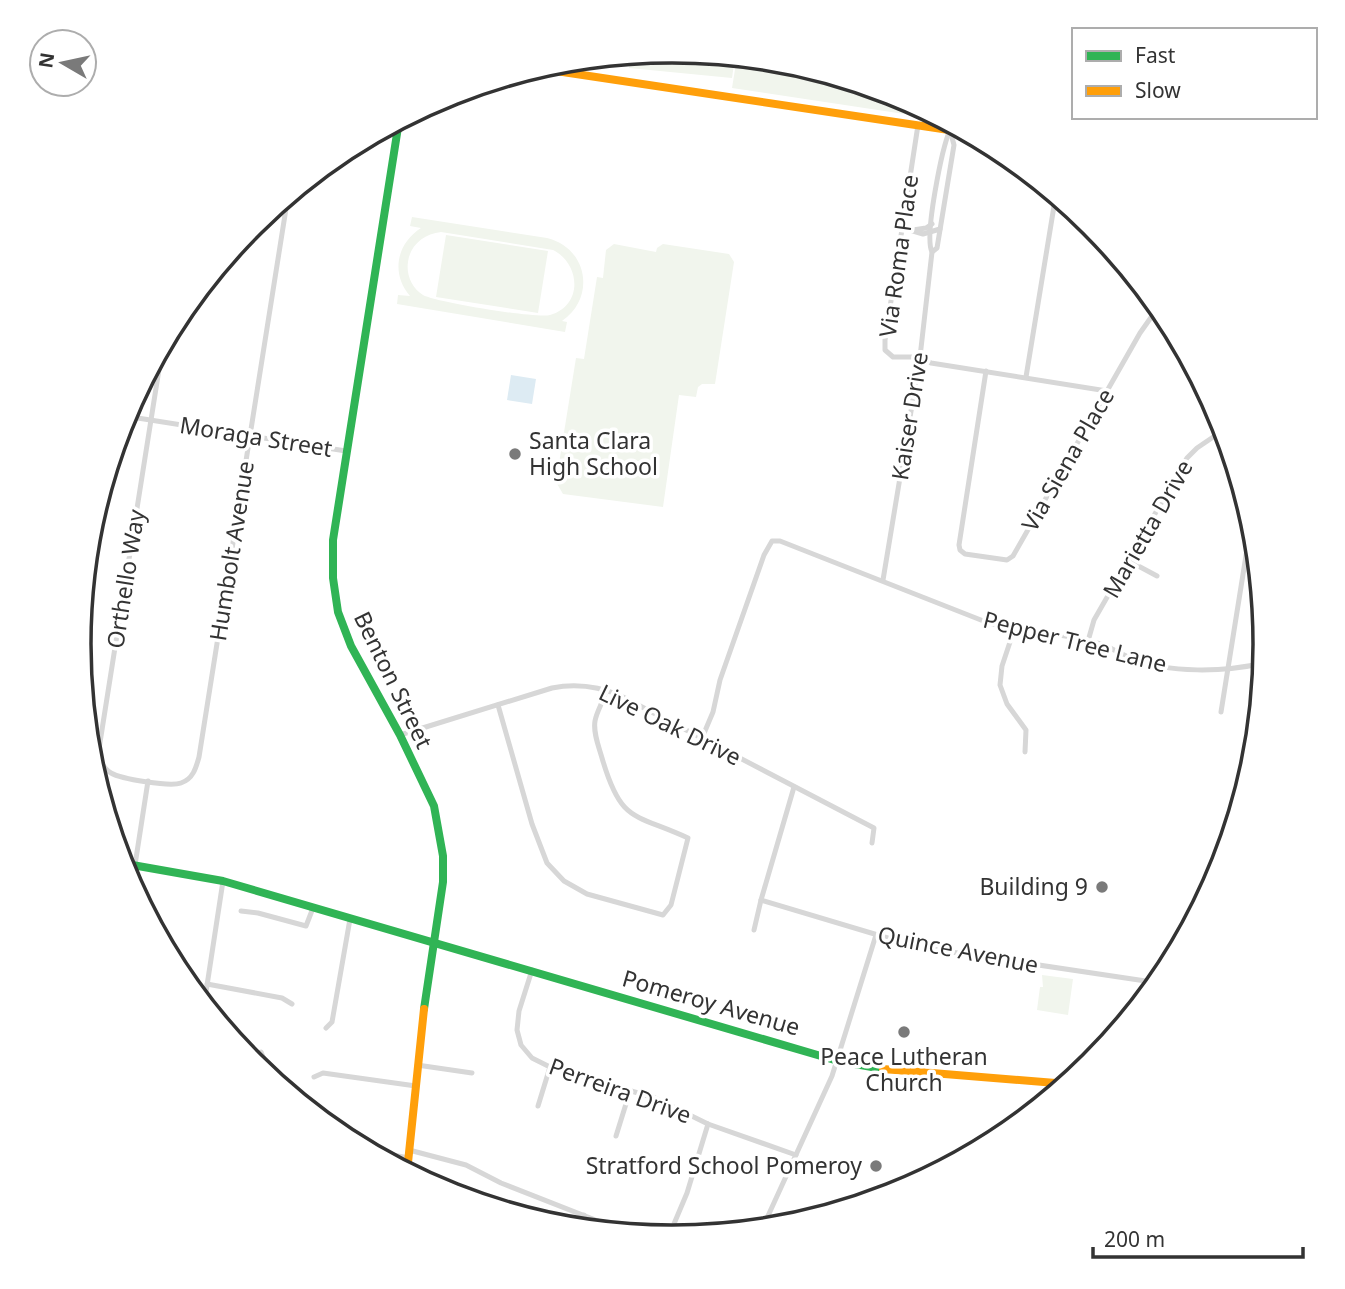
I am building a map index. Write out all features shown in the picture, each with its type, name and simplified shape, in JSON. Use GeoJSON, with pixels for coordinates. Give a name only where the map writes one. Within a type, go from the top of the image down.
{"type":"FeatureCollection","features":[{"type":"Feature","properties":{"kind":"main road"},"geometry":{"type":"LineString","coordinates":[[567,73],[940,128]]}},
{"type":"Feature","properties":{"kind":"main road","name":"Benton Street"},"geometry":{"type":"LineString","coordinates":[[396,133],[333,540],[333,578],[338,612],[351,646],[400,735],[434,806],[443,856],[443,882],[417,1065],[408,1162]]}},
{"type":"Feature","properties":{"kind":"main road","name":"Pomeroy Avenue"},"geometry":{"type":"LineString","coordinates":[[135,865],[223,881],[838,1061],[880,1069],[1055,1083]]}},
{"type":"Feature","properties":{"kind":"street","name":"Via Roma Place"},"geometry":{"type":"LineString","coordinates":[[918,125],[885,340],[886,350],[892,357],[919,357],[931,363],[1107,391]]}},
{"type":"Feature","properties":{"kind":"street","name":"Kaiser Drive"},"geometry":{"type":"LineString","coordinates":[[883,580],[919,357],[932,252],[932,224],[944,144],[949,133]]}},
{"type":"Feature","properties":{"kind":"street","name":"Kaiser Drive"},"geometry":{"type":"LineString","coordinates":[[932,252],[937,248],[954,145],[951,135]]}},
{"type":"Feature","properties":{"kind":"street"},"geometry":{"type":"LineString","coordinates":[[1026,377],[1054,205]]}},
{"type":"Feature","properties":{"kind":"street","name":"Humbolt Avenue"},"geometry":{"type":"LineString","coordinates":[[148,781],[180,783],[193,774],[197,767],[286,210]]}},
{"type":"Feature","properties":{"kind":"street"},"geometry":{"type":"LineString","coordinates":[[903,229],[926,228],[932,224]]}},
{"type":"Feature","properties":{"kind":"street"},"geometry":{"type":"LineString","coordinates":[[913,230],[921,234],[940,229]]}},
{"type":"Feature","properties":{"kind":"street","name":"Via Siena Place"},"geometry":{"type":"LineString","coordinates":[[986,371],[959,545],[965,554],[1007,560],[1013,556],[1152,316]]}},
{"type":"Feature","properties":{"kind":"street","name":"Orthello Way"},"geometry":{"type":"LineString","coordinates":[[100,744],[158,374]]}},
{"type":"Feature","properties":{"kind":"street","name":"Moraga Street"},"geometry":{"type":"LineString","coordinates":[[137,418],[346,451]]}},
{"type":"Feature","properties":{"kind":"street","name":"Marietta Drive"},"geometry":{"type":"LineString","coordinates":[[1087,641],[1094,620],[1187,458],[1215,436]]}},
{"type":"Feature","properties":{"kind":"street","name":"Pepper Tree Lane"},"geometry":{"type":"LineString","coordinates":[[702,738],[764,555],[772,541],[780,541],[986,622],[1014,630],[1098,643],[1130,658],[1161,666],[1200,670],[1253,665]]}},
{"type":"Feature","properties":{"kind":"street"},"geometry":{"type":"LineString","coordinates":[[1221,712],[1248,560]]}},
{"type":"Feature","properties":{"kind":"street"},"geometry":{"type":"LineString","coordinates":[[1129,561],[1157,576]]}},
{"type":"Feature","properties":{"kind":"street"},"geometry":{"type":"LineString","coordinates":[[1014,630],[1002,666],[1000,685],[1007,704],[1026,730],[1025,752]]}},
{"type":"Feature","properties":{"kind":"street","name":"Live Oak Drive"},"geometry":{"type":"LineString","coordinates":[[400,735],[564,686],[578,685],[606,690],[874,828],[872,843]]}},
{"type":"Feature","properties":{"kind":"street"},"geometry":{"type":"LineString","coordinates":[[498,705],[532,824],[547,863],[564,881],[587,894],[663,915],[671,905],[688,838],[640,820],[617,799],[596,736],[595,720],[604,703],[606,690]]}},
{"type":"Feature","properties":{"kind":"street","name":"Orthello Way"},"geometry":{"type":"LineString","coordinates":[[105,768],[148,781]]}},
{"type":"Feature","properties":{"kind":"street"},"geometry":{"type":"LineString","coordinates":[[135,865],[148,781]]}},
{"type":"Feature","properties":{"kind":"street"},"geometry":{"type":"LineString","coordinates":[[754,930],[794,787]]}},
{"type":"Feature","properties":{"kind":"street"},"geometry":{"type":"LineString","coordinates":[[206,991],[223,881]]}},
{"type":"Feature","properties":{"kind":"street","name":"Quince Avenue"},"geometry":{"type":"LineString","coordinates":[[761,900],[918,947],[1146,981]]}},
{"type":"Feature","properties":{"kind":"street"},"geometry":{"type":"LineString","coordinates":[[241,911],[306,926],[313,908]]}},
{"type":"Feature","properties":{"kind":"street"},"geometry":{"type":"LineString","coordinates":[[326,1028],[332,1022],[350,919]]}},
{"type":"Feature","properties":{"kind":"street"},"geometry":{"type":"LineString","coordinates":[[767,1218],[822,1102],[838,1061],[876,935]]}},
{"type":"Feature","properties":{"kind":"street","name":"Perreira Drive"},"geometry":{"type":"LineString","coordinates":[[532,970],[519,1011],[517,1030],[521,1045],[532,1058],[550,1067],[655,1098],[708,1124],[796,1155]]}},
{"type":"Feature","properties":{"kind":"street"},"geometry":{"type":"LineString","coordinates":[[207,984],[282,998],[292,1004]]}},
{"type":"Feature","properties":{"kind":"street"},"geometry":{"type":"LineString","coordinates":[[261,1052],[264,1058]]}},
{"type":"Feature","properties":{"kind":"street"},"geometry":{"type":"LineString","coordinates":[[417,1065],[472,1073]]}},
{"type":"Feature","properties":{"kind":"street"},"geometry":{"type":"LineString","coordinates":[[538,1106],[550,1067]]}},
{"type":"Feature","properties":{"kind":"street"},"geometry":{"type":"LineString","coordinates":[[314,1077],[323,1073],[416,1086]]}},
{"type":"Feature","properties":{"kind":"street"},"geometry":{"type":"LineString","coordinates":[[616,1136],[630,1091]]}},
{"type":"Feature","properties":{"kind":"street"},"geometry":{"type":"LineString","coordinates":[[673,1226],[687,1193],[708,1124]]}},
{"type":"Feature","properties":{"kind":"street"},"geometry":{"type":"LineString","coordinates":[[390,1152],[466,1165],[501,1184],[600,1221]]}},
{"type":"Feature","properties":{"kind":"shaded area"},"geometry":{"type":"Polygon","coordinates":[[[672,63],[734,66],[732,78],[629,68],[629,65],[672,63]]]}},
{"type":"Feature","properties":{"kind":"shaded area"},"geometry":{"type":"Polygon","coordinates":[[[735,67],[748,68],[823,83],[913,115],[732,88],[735,67]]]}},
{"type":"Feature","properties":{"kind":"shaded area"},"geometry":{"type":"Polygon","coordinates":[[[412,217],[547,238],[561,243],[579,263],[583,275],[580,300],[562,321],[567,322],[565,332],[397,304],[398,295],[410,296],[400,278],[399,260],[406,242],[421,228],[410,226],[412,217]],[[441,232],[429,235],[415,246],[409,256],[408,272],[416,289],[431,298],[507,312],[550,315],[568,303],[574,284],[569,265],[553,250],[441,232]]]}},
{"type":"Feature","properties":{"kind":"shaded area"},"geometry":{"type":"Polygon","coordinates":[[[446,235],[548,251],[538,313],[436,297],[446,235]]]}},
{"type":"Feature","properties":{"kind":"shaded area"},"geometry":{"type":"Polygon","coordinates":[[[614,244],[656,252],[663,244],[729,254],[734,262],[715,384],[702,384],[698,387],[696,397],[679,395],[663,507],[563,494],[556,482],[576,358],[584,359],[597,277],[603,278],[606,250],[614,244]]]}},
{"type":"Feature","properties":{"kind":"shaded area"},"geometry":{"type":"Polygon","coordinates":[[[511,375],[536,379],[532,404],[507,400],[511,375]]]}},
{"type":"Feature","properties":{"kind":"shaded area"},"geometry":{"type":"Polygon","coordinates":[[[1042,975],[1073,979],[1068,1015],[1037,1010],[1040,987],[1043,987],[1042,975]]]}},
{"type":"Feature","properties":{"kind":"traffic: fast"},"geometry":{"type":"LineString","coordinates":[[397,133],[333,540],[333,578],[338,612],[351,646],[400,735],[434,806],[443,856],[443,882],[424,1009]]}},
{"type":"Feature","properties":{"kind":"traffic: fast"},"geometry":{"type":"LineString","coordinates":[[134,865],[223,881],[838,1061],[883,1069]]}},
{"type":"Feature","properties":{"kind":"traffic: slow"},"geometry":{"type":"LineString","coordinates":[[567,73],[940,129]]}},
{"type":"Feature","properties":{"kind":"traffic: slow"},"geometry":{"type":"LineString","coordinates":[[408,1162],[424,1009]]}},
{"type":"Feature","properties":{"kind":"traffic: slow"},"geometry":{"type":"LineString","coordinates":[[883,1069],[1055,1083]]}},
{"type":"Feature","properties":{"kind":"place","name":"Santa Clara High School"},"geometry":{"type":"Point","coordinates":[515,454]}},
{"type":"Feature","properties":{"kind":"place","name":"Building 9"},"geometry":{"type":"Point","coordinates":[1102,887]}},
{"type":"Feature","properties":{"kind":"place","name":"Peace Lutheran Church"},"geometry":{"type":"Point","coordinates":[904,1032]}},
{"type":"Feature","properties":{"kind":"place","name":"Stratford School Pomeroy"},"geometry":{"type":"Point","coordinates":[876,1166]}}]}
